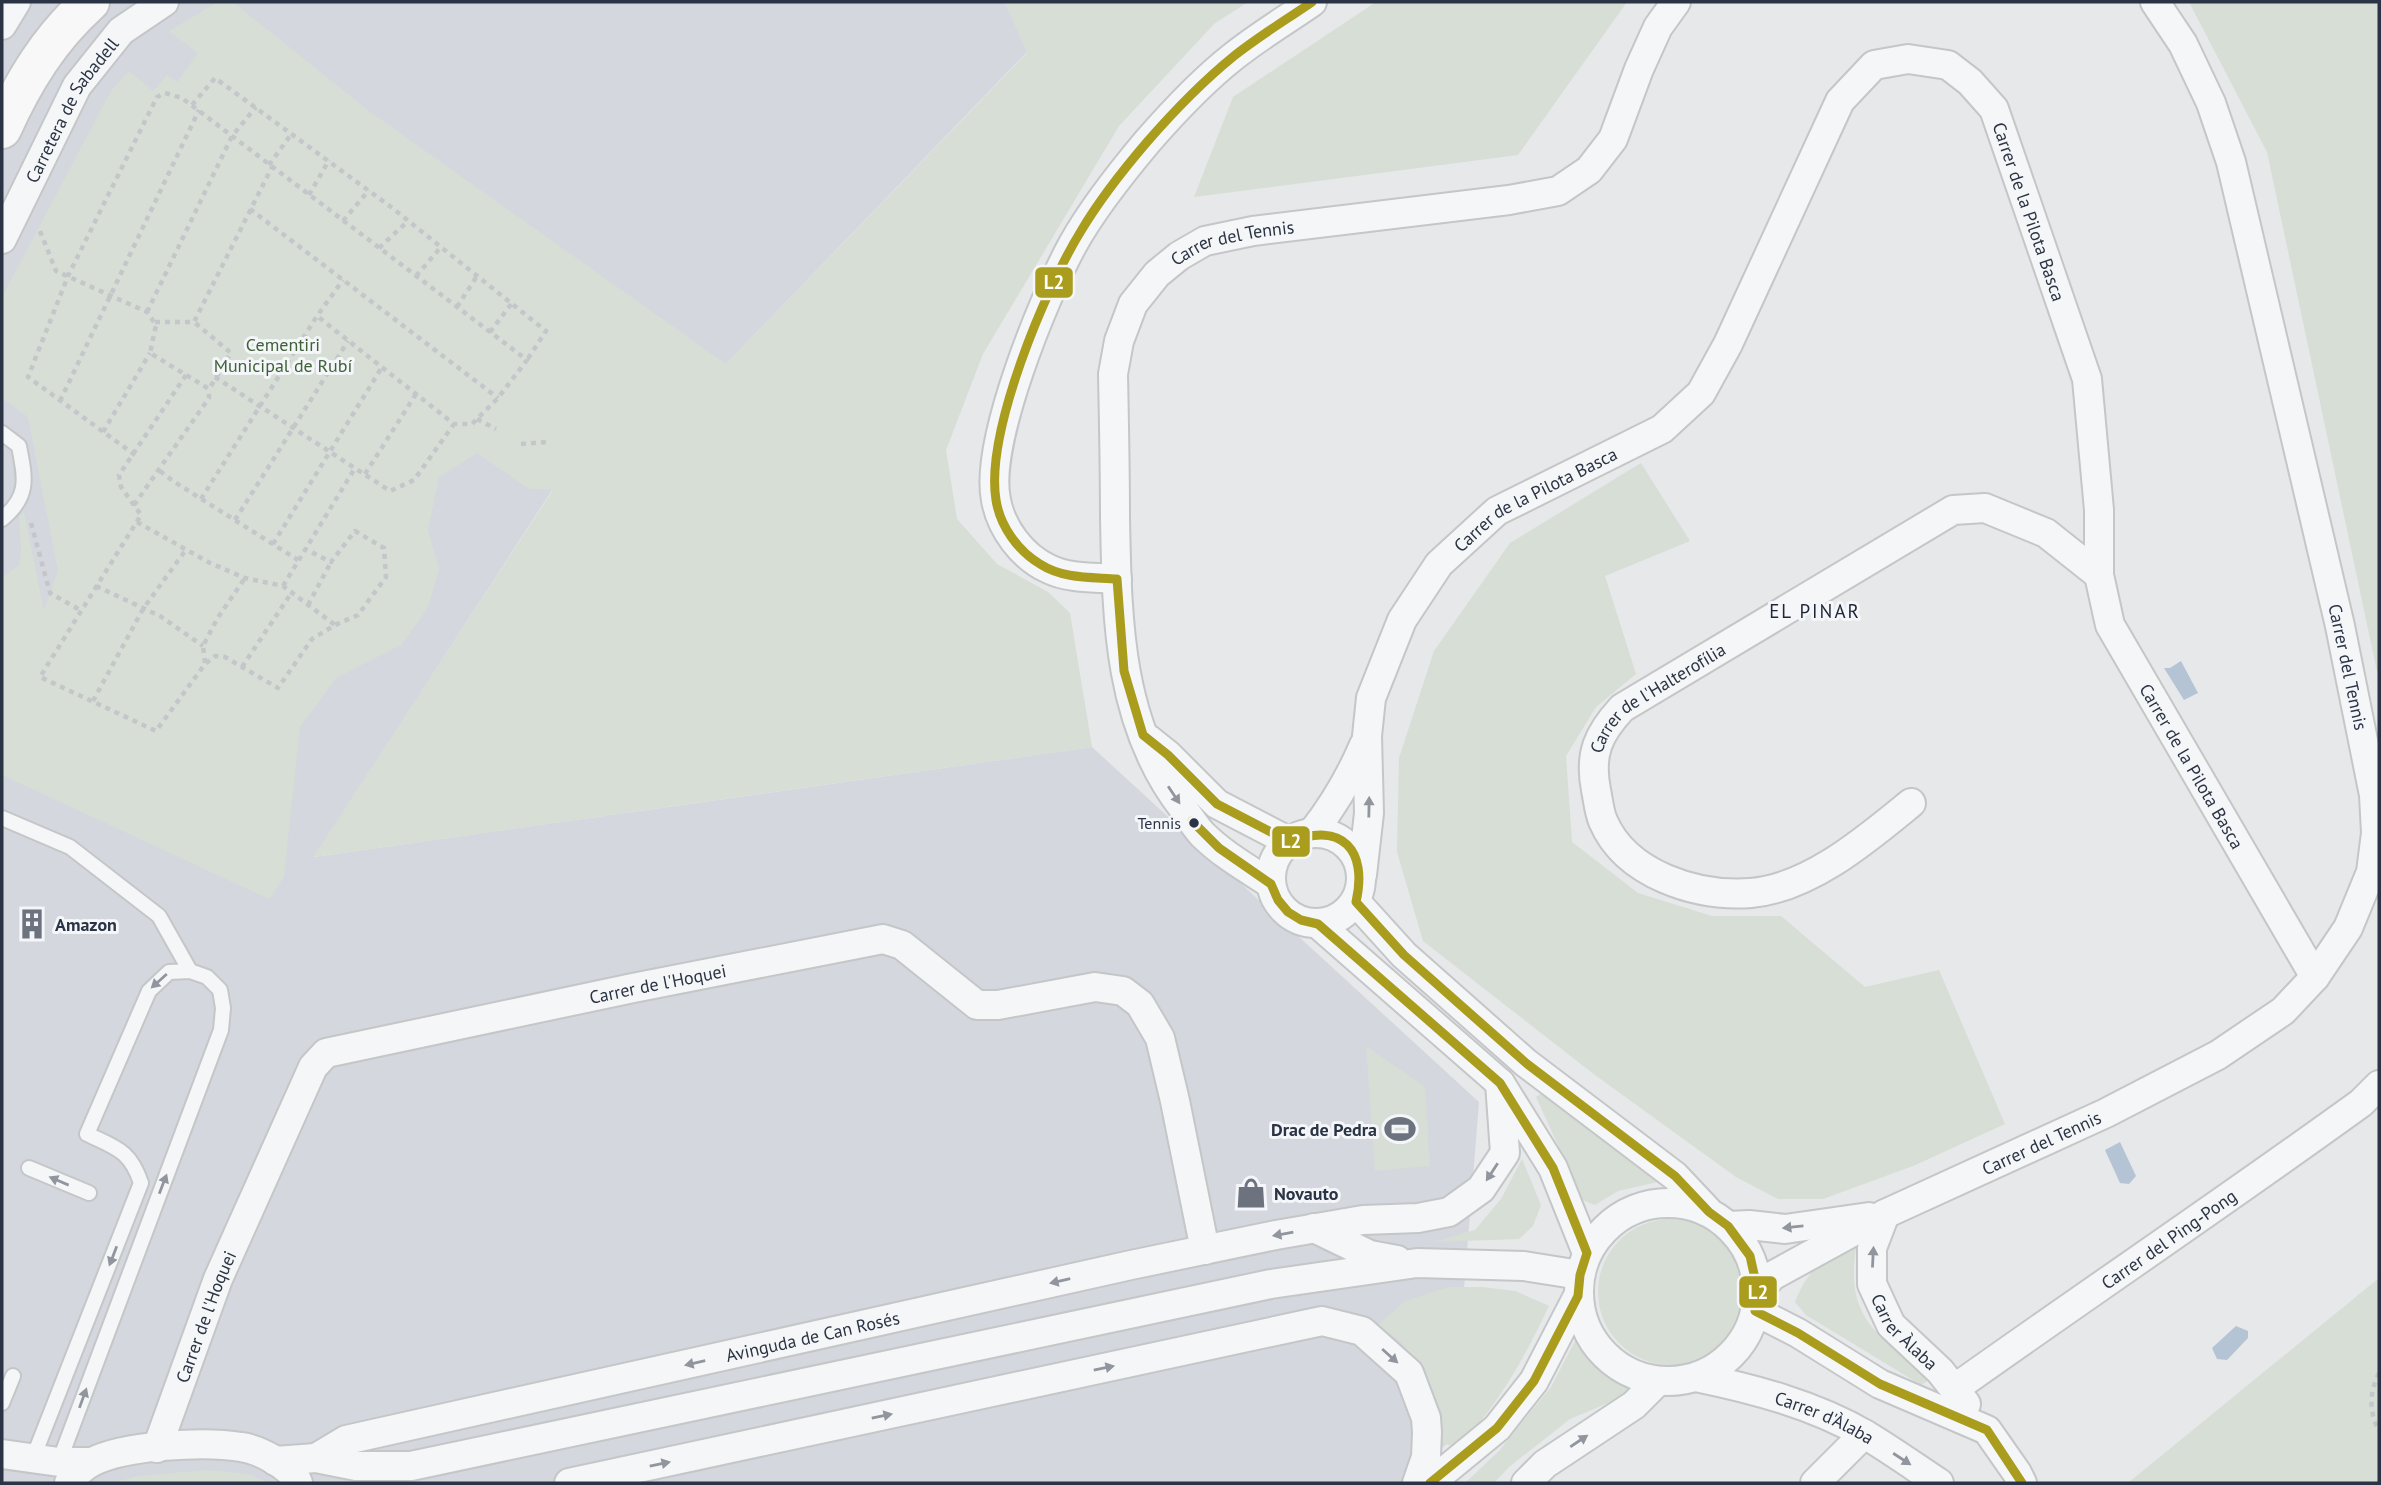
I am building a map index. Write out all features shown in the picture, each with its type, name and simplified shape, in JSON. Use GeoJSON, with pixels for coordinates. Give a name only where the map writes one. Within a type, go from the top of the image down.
{"type":"FeatureCollection","features":[{"type":"Feature","properties":{"kind":"main road"},"geometry":{"type":"LineString","coordinates":[[2,129],[23,84],[39,59],[90,2]]}},
{"type":"Feature","properties":{"kind":"street"},"geometry":{"type":"LineString","coordinates":[[2,25],[16,2]]}},
{"type":"Feature","properties":{"kind":"street","name":"Carretera de Sabadell"},"geometry":{"type":"LineString","coordinates":[[2,239],[78,86],[121,31],[164,2]]}},
{"type":"Feature","properties":{"kind":"street"},"geometry":{"type":"LineString","coordinates":[[1116,579],[1075,576],[1048,569],[1025,552],[1004,528],[995,499],[995,469],[1014,388],[1050,290],[1074,242],[1109,191],[1189,96],[1234,56],[1312,2]]}},
{"type":"Feature","properties":{"kind":"street","name":"Carrer del Tennis"},"geometry":{"type":"LineString","coordinates":[[1582,1275],[1553,1168],[1500,1083],[1318,924],[1292,917],[1275,897],[1271,884],[1202,834],[1153,762],[1124,671],[1116,579],[1113,374],[1119,341],[1133,304],[1157,274],[1205,241],[1253,231],[1509,201],[1558,191],[1588,170],[1613,139],[1658,27],[1676,2]]}},
{"type":"Feature","properties":{"kind":"street","name":"Carrer del Tennis"},"geometry":{"type":"LineString","coordinates":[[1756,1302],[1772,1276],[1885,1214],[2187,1073],[2283,1011],[2315,977],[2348,928],[2371,872],[2376,833],[2374,795],[2340,626],[2231,162],[2211,103],[2183,44],[2155,2]]}},
{"type":"Feature","properties":{"kind":"street","name":"Carrer de la Pilota Basca"},"geometry":{"type":"LineString","coordinates":[[1359,888],[1369,813],[1367,736],[1371,698],[1402,620],[1439,565],[1497,511],[1662,429],[1701,393],[1728,344],[1840,102],[1874,65],[1908,59],[1948,65],[1970,82],[1994,109],[2087,379],[2099,510],[2099,575],[2110,625],[2315,977]]}},
{"type":"Feature","properties":{"kind":"street","name":"Carrer de l'Halterofília"},"geometry":{"type":"LineString","coordinates":[[1911,803],[1856,848],[1800,880],[1753,893],[1709,892],[1680,884],[1652,871],[1623,852],[1602,821],[1594,780],[1597,746],[1605,727],[1622,708],[1953,510],[1984,508],[2046,533],[2099,575]]}},
{"type":"Feature","properties":{"kind":"street"},"geometry":{"type":"LineString","coordinates":[[1143,735],[1168,755],[1217,804],[1301,837],[1324,834],[1345,844],[1354,852],[1359,888],[1404,955],[1516,1054],[1675,1175],[1750,1256],[1756,1302],[1744,1340],[1723,1362],[1696,1377],[1658,1381],[1633,1375],[1612,1362],[1594,1344],[1583,1321],[1582,1275]]}},
{"type":"Feature","properties":{"kind":"street","name":"Carrer de la Pilota Basca"},"geometry":{"type":"LineString","coordinates":[[1301,837],[1332,807],[1353,773],[1367,736]]}},
{"type":"Feature","properties":{"kind":"street"},"geometry":{"type":"LineString","coordinates":[[1271,884],[1275,860],[1301,837]]}},
{"type":"Feature","properties":{"kind":"street"},"geometry":{"type":"LineString","coordinates":[[1318,924],[1346,913],[1359,888]]}},
{"type":"Feature","properties":{"kind":"street","name":"Carrer de l'Hoquei"},"geometry":{"type":"LineString","coordinates":[[157,1448],[218,1279],[313,1067],[326,1053],[633,988],[883,939],[902,945],[977,1005],[998,1005],[1095,987],[1123,991],[1140,1004],[1160,1038],[1205,1250]]}},
{"type":"Feature","properties":{"kind":"street","name":"Avinguda de Can Rosés"},"geometry":{"type":"LineString","coordinates":[[316,1458],[346,1440],[1205,1250],[1363,1220],[1418,1218],[1449,1212],[1481,1189],[1505,1153],[1500,1083]]}},
{"type":"Feature","properties":{"kind":"street","name":"Carrer del Ping-Pong"},"geometry":{"type":"LineString","coordinates":[[1954,1389],[2230,1198],[2361,1103],[2379,1085]]}},
{"type":"Feature","properties":{"kind":"street"},"geometry":{"type":"LineString","coordinates":[[1430,1483],[1497,1428],[1534,1381],[1603,1230],[1626,1213],[1653,1204],[1681,1203],[1718,1219]]}},
{"type":"Feature","properties":{"kind":"street","name":"Carrer del Tennis"},"geometry":{"type":"LineString","coordinates":[[1718,1219],[1785,1229],[1885,1214]]}},
{"type":"Feature","properties":{"kind":"street","name":"Carrer Àlaba"},"geometry":{"type":"LineString","coordinates":[[1885,1214],[1872,1248],[1872,1284],[1891,1325],[1940,1371],[1987,1430]]}},
{"type":"Feature","properties":{"kind":"street","name":"Avinguda de Can Rosés"},"geometry":{"type":"LineString","coordinates":[[1314,1228],[1370,1255],[1418,1263],[1524,1266],[1582,1275]]}},
{"type":"Feature","properties":{"kind":"street","name":"Avinguda de Can Rosés"},"geometry":{"type":"LineString","coordinates":[[275,1461],[316,1458],[356,1466],[411,1466],[1271,1284],[1418,1263]]}},
{"type":"Feature","properties":{"kind":"street","name":"Avinguda de Can Rosés"},"geometry":{"type":"LineString","coordinates":[[1271,1284],[1314,1294],[1362,1331],[1409,1373],[1426,1418],[1428,1446],[1417,1483]]}},
{"type":"Feature","properties":{"kind":"street"},"geometry":{"type":"LineString","coordinates":[[1756,1302],[1880,1384],[1987,1430],[2022,1483]]}},
{"type":"Feature","properties":{"kind":"street","name":"Avinguda de Can Rosés"},"geometry":{"type":"LineString","coordinates":[[569,1483],[1322,1321],[1362,1331]]}},
{"type":"Feature","properties":{"kind":"street","name":"Carrer d'Àlaba"},"geometry":{"type":"LineString","coordinates":[[1696,1377],[1739,1386],[1804,1407],[1864,1434],[1939,1483]]}},
{"type":"Feature","properties":{"kind":"street"},"geometry":{"type":"LineString","coordinates":[[1526,1483],[1545,1464],[1634,1405],[1658,1381]]}},
{"type":"Feature","properties":{"kind":"street"},"geometry":{"type":"LineString","coordinates":[[1815,1483],[1864,1434]]}},
{"type":"Feature","properties":{"kind":"street"},"geometry":{"type":"LineString","coordinates":[[2,1454],[54,1468],[91,1462],[116,1453],[180,1444],[243,1447],[275,1461],[296,1477],[298,1483]]}},
{"type":"Feature","properties":{"kind":"street","name":"Avinguda de Can Rosés"},"geometry":{"type":"LineString","coordinates":[[376,1483],[411,1466]]}},
{"type":"Feature","properties":{"kind":"lane"},"geometry":{"type":"LineString","coordinates":[[2,433],[19,446],[25,480],[16,507],[2,519]]}},
{"type":"Feature","properties":{"kind":"lane"},"geometry":{"type":"LineString","coordinates":[[2,818],[70,847],[159,916],[190,971]]}},
{"type":"Feature","properties":{"kind":"lane"},"geometry":{"type":"LineString","coordinates":[[190,971],[207,977],[220,990],[223,1008],[221,1030],[54,1468],[141,1183],[136,1169],[124,1152],[87,1135],[149,991],[169,972],[190,971]]}},
{"type":"Feature","properties":{"kind":"lane"},"geometry":{"type":"LineString","coordinates":[[29,1168],[89,1194]]}},
{"type":"Feature","properties":{"kind":"lane"},"geometry":{"type":"LineString","coordinates":[[3,1398],[13,1376]]}},
{"type":"Feature","properties":{"kind":"path"},"geometry":{"type":"LineString","coordinates":[[191,105],[215,78],[292,132],[546,331],[498,397],[477,419],[472,424],[454,424],[317,316]]}},
{"type":"Feature","properties":{"kind":"path"},"geometry":{"type":"LineString","coordinates":[[135,455],[28,377],[68,276],[157,97],[165,93],[182,98],[199,110],[527,360]]}},
{"type":"Feature","properties":{"kind":"path"},"geometry":{"type":"LineString","coordinates":[[147,312],[232,136],[256,107]]}},
{"type":"Feature","properties":{"kind":"path"},"geometry":{"type":"LineString","coordinates":[[60,401],[199,110]]}},
{"type":"Feature","properties":{"kind":"path"},"geometry":{"type":"LineString","coordinates":[[194,322],[270,166],[292,132]]}},
{"type":"Feature","properties":{"kind":"path"},"geometry":{"type":"LineString","coordinates":[[309,195],[328,160]]}},
{"type":"Feature","properties":{"kind":"path"},"geometry":{"type":"LineString","coordinates":[[343,220],[369,191]]}},
{"type":"Feature","properties":{"kind":"path"},"geometry":{"type":"LineString","coordinates":[[250,209],[498,397]]}},
{"type":"Feature","properties":{"kind":"path"},"geometry":{"type":"LineString","coordinates":[[36,220],[56,271],[147,312],[156,325],[150,353],[103,432]]}},
{"type":"Feature","properties":{"kind":"path"},"geometry":{"type":"LineString","coordinates":[[379,248],[408,221]]}},
{"type":"Feature","properties":{"kind":"path"},"geometry":{"type":"LineString","coordinates":[[416,276],[441,247]]}},
{"type":"Feature","properties":{"kind":"path"},"geometry":{"type":"LineString","coordinates":[[457,307],[477,276]]}},
{"type":"Feature","properties":{"kind":"path"},"geometry":{"type":"LineString","coordinates":[[201,499],[317,316],[343,280]]}},
{"type":"Feature","properties":{"kind":"path"},"geometry":{"type":"LineString","coordinates":[[490,332],[512,303]]}},
{"type":"Feature","properties":{"kind":"path"},"geometry":{"type":"LineString","coordinates":[[134,506],[209,398],[209,388],[231,353],[194,322],[154,322]]}},
{"type":"Feature","properties":{"kind":"path"},"geometry":{"type":"LineString","coordinates":[[235,520],[348,341]]}},
{"type":"Feature","properties":{"kind":"path"},"geometry":{"type":"LineString","coordinates":[[150,353],[209,388]]}},
{"type":"Feature","properties":{"kind":"path"},"geometry":{"type":"LineString","coordinates":[[273,544],[382,367]]}},
{"type":"Feature","properties":{"kind":"path"},"geometry":{"type":"LineString","coordinates":[[186,375],[120,475],[121,486],[141,515],[40,677],[156,731],[205,664],[215,656],[225,657],[278,688],[312,639],[358,615],[386,577],[384,548],[355,531],[331,562],[308,604]]}},
{"type":"Feature","properties":{"kind":"path"},"geometry":{"type":"LineString","coordinates":[[215,377],[390,491],[414,480],[454,424]]}},
{"type":"Feature","properties":{"kind":"path"},"geometry":{"type":"LineString","coordinates":[[365,474],[416,394]]}},
{"type":"Feature","properties":{"kind":"path"},"geometry":{"type":"LineString","coordinates":[[477,419],[496,429]]}},
{"type":"Feature","properties":{"kind":"path"},"geometry":{"type":"LineString","coordinates":[[521,444],[546,442]]}},
{"type":"Feature","properties":{"kind":"path"},"geometry":{"type":"LineString","coordinates":[[283,586],[355,468]]}},
{"type":"Feature","properties":{"kind":"path"},"geometry":{"type":"LineString","coordinates":[[160,471],[298,560]]}},
{"type":"Feature","properties":{"kind":"path"},"geometry":{"type":"LineString","coordinates":[[22,489],[50,593],[80,610]]}},
{"type":"Feature","properties":{"kind":"path"},"geometry":{"type":"LineString","coordinates":[[137,522],[185,551],[245,578],[283,586],[335,625]]}},
{"type":"Feature","properties":{"kind":"path"},"geometry":{"type":"LineString","coordinates":[[305,549],[331,562]]}},
{"type":"Feature","properties":{"kind":"path"},"geometry":{"type":"LineString","coordinates":[[93,701],[143,609],[185,551]]}},
{"type":"Feature","properties":{"kind":"path"},"geometry":{"type":"LineString","coordinates":[[205,664],[203,646],[217,619],[245,578]]}},
{"type":"Feature","properties":{"kind":"path"},"geometry":{"type":"LineString","coordinates":[[96,586],[160,616],[203,646]]}},
{"type":"Feature","properties":{"kind":"path"},"geometry":{"type":"LineString","coordinates":[[242,667],[292,592]]}},
{"type":"Feature","properties":{"kind":"path"},"geometry":{"type":"LineString","coordinates":[[2379,1373],[2372,1395],[2372,1417],[2379,1431]]}},
{"type":"Feature","properties":{"kind":"shaded area"},"geometry":{"type":"Polygon","coordinates":[[[2,2],[1005,2],[1027,52],[726,364],[619,387],[314,857],[1092,747],[1479,1102],[1452,1438],[1407,1483],[2,1483],[2,2]]]}},
{"type":"Feature","properties":{"kind":"green space","name":"Cementiri Municipal de Rubí"},"geometry":{"type":"Polygon","coordinates":[[[218,2],[233,2],[369,111],[726,364],[1027,53],[1005,2],[1248,2],[1214,24],[1119,126],[983,354],[946,450],[957,519],[997,564],[1048,592],[1070,613],[1092,747],[313,857],[553,490],[529,489],[477,453],[439,477],[428,530],[439,569],[428,608],[401,645],[336,678],[300,727],[284,877],[269,899],[2,775],[2,578],[19,565],[19,517],[24,512],[44,610],[58,571],[28,417],[2,398],[2,297],[111,91],[129,71],[153,91],[167,75],[177,82],[198,53],[169,31],[218,2]]]}},
{"type":"Feature","properties":{"kind":"green space"},"geometry":{"type":"Polygon","coordinates":[[[1376,2],[1627,2],[1518,155],[1194,197],[1233,97],[1376,2]]]}},
{"type":"Feature","properties":{"kind":"green space"},"geometry":{"type":"Polygon","coordinates":[[[2189,2],[2379,2],[2379,681],[2267,152],[2189,2]]]}},
{"type":"Feature","properties":{"kind":"green space"},"geometry":{"type":"Polygon","coordinates":[[[1641,463],[1690,541],[1605,576],[1636,674],[1596,707],[1566,756],[1572,842],[1638,893],[1712,916],[1781,916],[1865,987],[1939,970],[2005,1124],[1913,1166],[1823,1199],[1778,1199],[1736,1177],[1595,1075],[1423,941],[1397,852],[1399,758],[1434,651],[1510,543],[1641,463]]]}},
{"type":"Feature","properties":{"kind":"green space","name":"Drac de Pedra"},"geometry":{"type":"Polygon","coordinates":[[[1366,1046],[1425,1087],[1430,1166],[1375,1171],[1366,1046]]]}},
{"type":"Feature","properties":{"kind":"green space"},"geometry":{"type":"Polygon","coordinates":[[[1545,1091],[1662,1181],[1618,1191],[1595,1205],[1583,1200],[1536,1097],[1545,1091]]]}},
{"type":"Feature","properties":{"kind":"green space"},"geometry":{"type":"Polygon","coordinates":[[[1522,1159],[1541,1205],[1533,1226],[1519,1239],[1433,1242],[1475,1230],[1501,1199],[1522,1159]]]}},
{"type":"Feature","properties":{"kind":"green space"},"geometry":{"type":"Polygon","coordinates":[[[1671,1219],[1699,1225],[1722,1241],[1738,1264],[1744,1292],[1738,1320],[1722,1343],[1699,1359],[1671,1365],[1643,1359],[1620,1343],[1604,1320],[1598,1292],[1604,1264],[1620,1241],[1643,1225],[1671,1219]]]}},
{"type":"Feature","properties":{"kind":"green space"},"geometry":{"type":"Polygon","coordinates":[[[1857,1243],[1855,1289],[1860,1306],[1879,1335],[1930,1374],[1928,1381],[1921,1385],[1806,1315],[1795,1302],[1806,1280],[1819,1265],[1857,1243]]]}},
{"type":"Feature","properties":{"kind":"green space"},"geometry":{"type":"Polygon","coordinates":[[[2379,1278],[2379,1483],[2128,1483],[2379,1278]]]}},
{"type":"Feature","properties":{"kind":"green space"},"geometry":{"type":"Polygon","coordinates":[[[1448,1287],[1515,1291],[1549,1306],[1510,1380],[1487,1414],[1459,1447],[1439,1443],[1433,1390],[1400,1341],[1378,1325],[1405,1301],[1448,1287]]]}},
{"type":"Feature","properties":{"kind":"green space"},"geometry":{"type":"Polygon","coordinates":[[[1575,1341],[1632,1387],[1632,1393],[1570,1419],[1509,1467],[1494,1483],[1465,1483],[1499,1451],[1551,1387],[1575,1341]]]}},
{"type":"Feature","properties":{"kind":"green space"},"geometry":{"type":"Polygon","coordinates":[[[206,1470],[249,1474],[268,1483],[112,1483],[138,1476],[206,1470]]]}},
{"type":"Feature","properties":{"kind":"water"},"geometry":{"type":"Polygon","coordinates":[[[2181,661],[2198,693],[2184,700],[2164,668],[2170,668],[2181,661]]]}},
{"type":"Feature","properties":{"kind":"water"},"geometry":{"type":"Polygon","coordinates":[[[2120,1142],[2136,1176],[2129,1184],[2120,1183],[2105,1150],[2120,1142]]]}},
{"type":"Feature","properties":{"kind":"water"},"geometry":{"type":"Polygon","coordinates":[[[2236,1326],[2248,1331],[2248,1338],[2227,1360],[2217,1359],[2212,1348],[2236,1326]]]}},
{"type":"Feature","properties":{"kind":"transit line","name":"L2"},"geometry":{"type":"LineString","coordinates":[[1117,579],[1077,576],[1049,569],[1032,559],[1017,545],[1001,519],[996,500],[995,472],[1000,438],[1021,362],[1035,324],[1067,256],[1096,208],[1129,163],[1178,108],[1222,66],[1312,2]]}},
{"type":"Feature","properties":{"kind":"transit line","name":"L2"},"geometry":{"type":"LineString","coordinates":[[1117,579],[1124,671],[1143,735],[1168,755],[1217,804],[1290,842],[1308,836],[1324,835],[1337,838],[1347,845],[1358,868],[1356,902],[1404,955],[1526,1063],[1675,1176],[1709,1212],[1728,1226],[1750,1256],[1758,1292],[1755,1311],[1798,1333],[1880,1384],[1987,1430],[2022,1483]]}},
{"type":"Feature","properties":{"kind":"transit line","name":"L2"},"geometry":{"type":"LineString","coordinates":[[1192,821],[1219,848],[1271,884],[1278,900],[1288,912],[1301,920],[1318,924],[1500,1083],[1553,1168],[1587,1253],[1580,1275],[1578,1296],[1534,1381],[1497,1428],[1430,1483]]}},
{"type":"Feature","properties":{"kind":"place","name":"Tennis"},"geometry":{"type":"Point","coordinates":[1194,823]}},
{"type":"Feature","properties":{"kind":"place","name":"Amazon"},"geometry":{"type":"Point","coordinates":[32,924]}},
{"type":"Feature","properties":{"kind":"place","name":"Drac de Pedra"},"geometry":{"type":"Point","coordinates":[1400,1129]}},
{"type":"Feature","properties":{"kind":"place","name":"Novauto"},"geometry":{"type":"Point","coordinates":[1251,1193]}},
{"type":"Feature","properties":{"kind":"district","name":"EL PINAR"},"geometry":{"type":"Point","coordinates":[1815,611]}}]}
